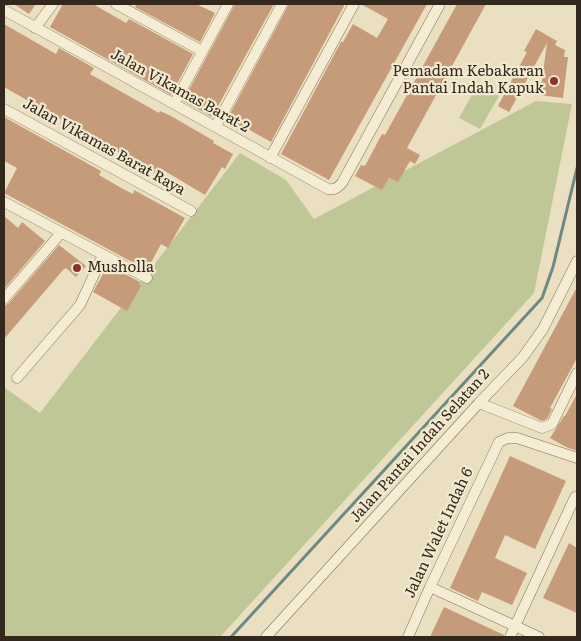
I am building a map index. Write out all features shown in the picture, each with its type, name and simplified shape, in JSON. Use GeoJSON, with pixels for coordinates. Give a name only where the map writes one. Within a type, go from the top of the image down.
{"type":"FeatureCollection","features":[{"type":"Feature","properties":{"kind":"street"},"geometry":{"type":"LineString","coordinates":[[36,28],[53,4]]}},
{"type":"Feature","properties":{"kind":"street"},"geometry":{"type":"LineString","coordinates":[[116,4],[202,51]]}},
{"type":"Feature","properties":{"kind":"street"},"geometry":{"type":"LineString","coordinates":[[174,104],[228,4]]}},
{"type":"Feature","properties":{"kind":"street"},"geometry":{"type":"LineString","coordinates":[[216,126],[282,4]]}},
{"type":"Feature","properties":{"kind":"street"},"geometry":{"type":"LineString","coordinates":[[270,158],[354,4]]}},
{"type":"Feature","properties":{"kind":"street","name":"Jalan Vikamas Barat 2"},"geometry":{"type":"LineString","coordinates":[[4,10],[328,189],[336,188],[342,183],[440,4]]}},
{"type":"Feature","properties":{"kind":"street","name":"Jalan Vikamas Barat Raya"},"geometry":{"type":"LineString","coordinates":[[4,109],[191,211]]}},
{"type":"Feature","properties":{"kind":"street"},"geometry":{"type":"LineString","coordinates":[[4,202],[148,278]]}},
{"type":"Feature","properties":{"kind":"street"},"geometry":{"type":"LineString","coordinates":[[4,299],[61,233]]}},
{"type":"Feature","properties":{"kind":"street"},"geometry":{"type":"LineString","coordinates":[[17,378],[80,305],[103,255]]}},
{"type":"Feature","properties":{"kind":"street","name":"Jalan Pantai Indah Selatan 2"},"geometry":{"type":"LineString","coordinates":[[266,637],[523,357],[544,329],[577,261]]}},
{"type":"Feature","properties":{"kind":"street"},"geometry":{"type":"LineString","coordinates":[[479,403],[542,428],[552,424],[577,373]]}},
{"type":"Feature","properties":{"kind":"street","name":"Jalan Walet Indah 6"},"geometry":{"type":"LineString","coordinates":[[408,637],[499,442],[508,438],[517,438],[577,458]]}},
{"type":"Feature","properties":{"kind":"street"},"geometry":{"type":"LineString","coordinates":[[510,637],[575,496]]}},
{"type":"Feature","properties":{"kind":"street"},"geometry":{"type":"LineString","coordinates":[[430,587],[539,637]]}},
{"type":"Feature","properties":{"kind":"green space"},"geometry":{"type":"Polygon","coordinates":[[[479,82],[500,94],[480,129],[459,118],[479,82]]]}},
{"type":"Feature","properties":{"kind":"green space"},"geometry":{"type":"Polygon","coordinates":[[[536,101],[572,104],[534,293],[220,637],[4,637],[4,387],[40,413],[240,153],[286,180],[314,219],[536,101]]]}},
{"type":"Feature","properties":{"kind":"building"},"geometry":{"type":"Polygon","coordinates":[[[14,4],[36,4],[29,14],[14,4]]]}},
{"type":"Feature","properties":{"kind":"building"},"geometry":{"type":"Polygon","coordinates":[[[63,4],[93,4],[126,23],[129,19],[193,54],[171,95],[50,27],[63,4]]]}},
{"type":"Feature","properties":{"kind":"building"},"geometry":{"type":"Polygon","coordinates":[[[137,4],[196,4],[215,13],[200,42],[135,7],[137,4]]]}},
{"type":"Feature","properties":{"kind":"building"},"geometry":{"type":"Polygon","coordinates":[[[235,4],[274,4],[212,117],[183,101],[235,4]]]}},
{"type":"Feature","properties":{"kind":"building"},"geometry":{"type":"Polygon","coordinates":[[[289,4],[345,4],[271,142],[246,128],[244,133],[225,123],[289,4]]]}},
{"type":"Feature","properties":{"kind":"building"},"geometry":{"type":"Polygon","coordinates":[[[361,4],[427,4],[329,180],[281,154],[341,42],[343,42],[353,24],[377,38],[388,19],[361,4]]]}},
{"type":"Feature","properties":{"kind":"building"},"geometry":{"type":"Polygon","coordinates":[[[457,4],[486,4],[407,148],[420,155],[415,164],[410,161],[398,182],[389,178],[382,190],[355,176],[361,165],[365,166],[382,134],[385,135],[457,4]]]}},
{"type":"Feature","properties":{"kind":"building"},"geometry":{"type":"Polygon","coordinates":[[[4,24],[56,54],[59,48],[94,68],[90,74],[159,113],[160,111],[171,116],[214,141],[213,143],[233,154],[225,169],[222,167],[205,195],[160,168],[157,174],[4,87],[4,24]]]}},
{"type":"Feature","properties":{"kind":"building"},"geometry":{"type":"Polygon","coordinates":[[[536,29],[557,41],[555,45],[565,50],[564,57],[568,57],[563,98],[540,95],[547,43],[509,112],[498,106],[527,52],[524,51],[536,29]]]}},
{"type":"Feature","properties":{"kind":"building"},"geometry":{"type":"Polygon","coordinates":[[[4,117],[101,171],[99,175],[123,189],[133,194],[134,190],[185,218],[168,248],[161,244],[147,270],[4,193],[17,168],[4,161],[4,117]]]}},
{"type":"Feature","properties":{"kind":"building"},"geometry":{"type":"Polygon","coordinates":[[[4,216],[18,228],[22,222],[45,241],[4,289],[4,216]]]}},
{"type":"Feature","properties":{"kind":"building"},"geometry":{"type":"Polygon","coordinates":[[[59,245],[86,266],[76,277],[66,268],[63,270],[4,339],[4,306],[9,303],[59,245]]]}},
{"type":"Feature","properties":{"kind":"building"},"geometry":{"type":"Polygon","coordinates":[[[108,265],[140,282],[141,286],[127,311],[93,292],[108,265]]]}},
{"type":"Feature","properties":{"kind":"building"},"geometry":{"type":"Polygon","coordinates":[[[577,287],[577,358],[550,408],[552,409],[547,419],[542,421],[513,406],[577,287]]]}},
{"type":"Feature","properties":{"kind":"building"},"geometry":{"type":"Polygon","coordinates":[[[577,394],[577,451],[550,438],[577,394]]]}},
{"type":"Feature","properties":{"kind":"building"},"geometry":{"type":"Polygon","coordinates":[[[510,456],[566,481],[535,549],[505,535],[495,558],[527,573],[512,605],[482,592],[478,601],[450,588],[510,456]]]}},
{"type":"Feature","properties":{"kind":"building"},"geometry":{"type":"Polygon","coordinates":[[[569,543],[577,548],[577,613],[543,598],[569,543]]]}},
{"type":"Feature","properties":{"kind":"building"},"geometry":{"type":"Polygon","coordinates":[[[444,607],[504,635],[503,637],[430,637],[444,607]]]}},
{"type":"Feature","properties":{"kind":"waterway"},"geometry":{"type":"LineString","coordinates":[[231,637],[542,298],[553,267],[577,168]]}},
{"type":"Feature","properties":{"kind":"place","name":"Pemadam Kebakaran Pantai Indah Kapuk"},"geometry":{"type":"Point","coordinates":[554,81]}},
{"type":"Feature","properties":{"kind":"place","name":"Musholla"},"geometry":{"type":"Point","coordinates":[77,268]}}]}
